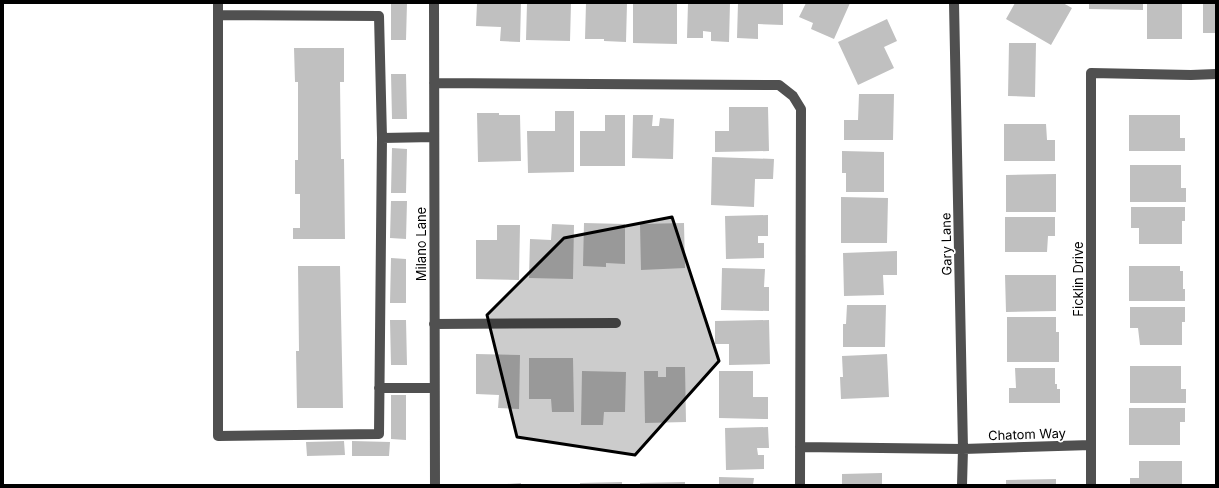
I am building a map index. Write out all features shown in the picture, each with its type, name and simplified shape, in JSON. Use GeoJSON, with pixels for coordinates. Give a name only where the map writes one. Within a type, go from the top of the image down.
{"type":"FeatureCollection","features":[{"type":"Feature","properties":{"kind":"street"},"geometry":{"type":"LineString","coordinates":[[218,3],[218,16],[218,436],[379,434],[382,138],[379,16],[218,16]]}},
{"type":"Feature","properties":{"kind":"street","name":"Milano Lane"},"geometry":{"type":"LineString","coordinates":[[434,3],[435,485]]}},
{"type":"Feature","properties":{"kind":"street","name":"Gary Lane"},"geometry":{"type":"LineString","coordinates":[[954,3],[963,449],[962,485]]}},
{"type":"Feature","properties":{"kind":"street","name":"Ficklin Drive"},"geometry":{"type":"LineString","coordinates":[[1091,485],[1091,73],[1216,74]]}},
{"type":"Feature","properties":{"kind":"street"},"geometry":{"type":"LineString","coordinates":[[434,83],[779,86],[793,96],[801,110],[800,485]]}},
{"type":"Feature","properties":{"kind":"street"},"geometry":{"type":"LineString","coordinates":[[382,138],[434,137]]}},
{"type":"Feature","properties":{"kind":"street"},"geometry":{"type":"LineString","coordinates":[[434,324],[616,323]]}},
{"type":"Feature","properties":{"kind":"street"},"geometry":{"type":"LineString","coordinates":[[379,388],[434,388]]}},
{"type":"Feature","properties":{"kind":"street","name":"Chatom Way"},"geometry":{"type":"LineString","coordinates":[[800,448],[963,449],[1091,445]]}},
{"type":"Feature","properties":{"kind":"highlighted area"},"geometry":{"type":"Polygon","coordinates":[[[672,217],[719,361],[635,455],[517,437],[487,315],[564,238],[672,217]]]}},
{"type":"Feature","properties":{"kind":"building"},"geometry":{"type":"Polygon","coordinates":[[[391,3],[407,3],[406,40],[391,40],[391,3]]]}},
{"type":"Feature","properties":{"kind":"building"},"geometry":{"type":"Polygon","coordinates":[[[477,3],[521,3],[520,42],[500,41],[501,27],[476,26],[477,3]]]}},
{"type":"Feature","properties":{"kind":"building"},"geometry":{"type":"Polygon","coordinates":[[[527,3],[571,3],[570,41],[526,40],[527,3]]]}},
{"type":"Feature","properties":{"kind":"building"},"geometry":{"type":"Polygon","coordinates":[[[586,3],[627,3],[626,42],[604,41],[604,39],[585,39],[586,3]]]}},
{"type":"Feature","properties":{"kind":"building"},"geometry":{"type":"Polygon","coordinates":[[[633,3],[677,3],[677,44],[633,43],[633,3]]]}},
{"type":"Feature","properties":{"kind":"building"},"geometry":{"type":"Polygon","coordinates":[[[688,3],[730,3],[729,42],[711,41],[711,32],[703,31],[703,38],[687,38],[688,3]]]}},
{"type":"Feature","properties":{"kind":"building"},"geometry":{"type":"Polygon","coordinates":[[[738,3],[783,3],[783,25],[758,24],[758,39],[737,38],[738,3]]]}},
{"type":"Feature","properties":{"kind":"building"},"geometry":{"type":"Polygon","coordinates":[[[806,3],[850,3],[834,39],[811,29],[813,23],[799,17],[806,3]]]}},
{"type":"Feature","properties":{"kind":"building"},"geometry":{"type":"Polygon","coordinates":[[[1015,3],[1063,3],[1072,8],[1051,45],[1006,19],[1015,3]]]}},
{"type":"Feature","properties":{"kind":"building"},"geometry":{"type":"Polygon","coordinates":[[[1089,3],[1143,3],[1143,10],[1089,9],[1089,3]]]}},
{"type":"Feature","properties":{"kind":"building"},"geometry":{"type":"Polygon","coordinates":[[[1147,3],[1182,3],[1182,39],[1147,39],[1147,3]]]}},
{"type":"Feature","properties":{"kind":"building"},"geometry":{"type":"Polygon","coordinates":[[[1203,3],[1216,3],[1216,33],[1203,33],[1203,3]]]}},
{"type":"Feature","properties":{"kind":"building"},"geometry":{"type":"Polygon","coordinates":[[[887,19],[897,41],[884,47],[894,68],[858,85],[838,42],[887,19]]]}},
{"type":"Feature","properties":{"kind":"building"},"geometry":{"type":"Polygon","coordinates":[[[1009,43],[1036,43],[1035,97],[1008,96],[1009,43]]]}},
{"type":"Feature","properties":{"kind":"building"},"geometry":{"type":"Polygon","coordinates":[[[294,48],[344,48],[344,82],[340,82],[341,159],[344,159],[345,239],[293,239],[293,228],[300,228],[300,194],[295,194],[295,160],[298,160],[298,82],[295,82],[294,48]]]}},
{"type":"Feature","properties":{"kind":"building"},"geometry":{"type":"Polygon","coordinates":[[[391,74],[406,74],[407,119],[392,119],[391,74]]]}},
{"type":"Feature","properties":{"kind":"building"},"geometry":{"type":"Polygon","coordinates":[[[859,94],[894,94],[893,140],[844,140],[844,120],[858,120],[859,94]]]}},
{"type":"Feature","properties":{"kind":"building"},"geometry":{"type":"Polygon","coordinates":[[[729,107],[768,107],[769,151],[715,152],[715,131],[729,131],[729,107]]]}},
{"type":"Feature","properties":{"kind":"building"},"geometry":{"type":"Polygon","coordinates":[[[555,111],[574,111],[574,172],[528,173],[527,131],[555,131],[555,111]]]}},
{"type":"Feature","properties":{"kind":"building"},"geometry":{"type":"Polygon","coordinates":[[[477,113],[520,115],[521,161],[478,162],[477,113]]]}},
{"type":"Feature","properties":{"kind":"building"},"geometry":{"type":"Polygon","coordinates":[[[605,115],[625,115],[625,166],[580,166],[580,131],[605,131],[605,115]]]}},
{"type":"Feature","properties":{"kind":"building"},"geometry":{"type":"Polygon","coordinates":[[[633,115],[653,115],[652,126],[659,126],[660,118],[674,119],[673,159],[632,158],[633,115]]]}},
{"type":"Feature","properties":{"kind":"building"},"geometry":{"type":"Polygon","coordinates":[[[1129,115],[1180,115],[1180,138],[1185,138],[1185,151],[1129,151],[1129,115]]]}},
{"type":"Feature","properties":{"kind":"building"},"geometry":{"type":"Polygon","coordinates":[[[1004,124],[1046,124],[1047,140],[1055,140],[1055,161],[1004,161],[1004,124]]]}},
{"type":"Feature","properties":{"kind":"building"},"geometry":{"type":"Polygon","coordinates":[[[392,148],[407,149],[406,193],[391,193],[392,148]]]}},
{"type":"Feature","properties":{"kind":"building"},"geometry":{"type":"Polygon","coordinates":[[[842,151],[884,152],[884,192],[846,192],[846,173],[842,173],[842,151]]]}},
{"type":"Feature","properties":{"kind":"building"},"geometry":{"type":"Polygon","coordinates":[[[712,157],[774,159],[773,179],[755,179],[754,207],[711,205],[712,157]]]}},
{"type":"Feature","properties":{"kind":"building"},"geometry":{"type":"Polygon","coordinates":[[[1130,165],[1181,165],[1181,188],[1186,188],[1186,202],[1130,202],[1130,165]]]}},
{"type":"Feature","properties":{"kind":"building"},"geometry":{"type":"Polygon","coordinates":[[[1056,174],[1056,212],[1006,212],[1006,175],[1056,174]]]}},
{"type":"Feature","properties":{"kind":"building"},"geometry":{"type":"Polygon","coordinates":[[[841,197],[888,198],[887,243],[841,243],[841,197]]]}},
{"type":"Feature","properties":{"kind":"building"},"geometry":{"type":"Polygon","coordinates":[[[391,201],[407,201],[406,239],[390,238],[391,201]]]}},
{"type":"Feature","properties":{"kind":"building"},"geometry":{"type":"Polygon","coordinates":[[[1131,207],[1185,207],[1185,221],[1182,221],[1182,244],[1139,244],[1139,228],[1131,228],[1131,207]]]}},
{"type":"Feature","properties":{"kind":"building"},"geometry":{"type":"Polygon","coordinates":[[[768,215],[768,236],[758,236],[758,243],[764,243],[764,258],[726,259],[725,216],[768,215]]]}},
{"type":"Feature","properties":{"kind":"building"},"geometry":{"type":"Polygon","coordinates":[[[1005,217],[1055,217],[1055,236],[1048,236],[1047,252],[1005,252],[1005,217]]]}},
{"type":"Feature","properties":{"kind":"building"},"geometry":{"type":"Polygon","coordinates":[[[584,223],[625,224],[625,264],[606,263],[606,267],[583,266],[584,223]]]}},
{"type":"Feature","properties":{"kind":"building"},"geometry":{"type":"Polygon","coordinates":[[[684,223],[685,268],[641,270],[640,224],[684,223]]]}},
{"type":"Feature","properties":{"kind":"building"},"geometry":{"type":"Polygon","coordinates":[[[552,224],[574,225],[573,279],[529,278],[530,239],[551,240],[552,224]]]}},
{"type":"Feature","properties":{"kind":"building"},"geometry":{"type":"Polygon","coordinates":[[[497,225],[520,225],[519,280],[476,279],[476,240],[497,240],[497,225]]]}},
{"type":"Feature","properties":{"kind":"building"},"geometry":{"type":"Polygon","coordinates":[[[897,251],[897,275],[883,275],[884,295],[844,296],[843,253],[897,251]]]}},
{"type":"Feature","properties":{"kind":"building"},"geometry":{"type":"Polygon","coordinates":[[[391,258],[406,259],[406,303],[390,303],[391,258]]]}},
{"type":"Feature","properties":{"kind":"building"},"geometry":{"type":"Polygon","coordinates":[[[298,266],[340,266],[343,408],[297,408],[296,351],[299,351],[298,266]]]}},
{"type":"Feature","properties":{"kind":"building"},"geometry":{"type":"Polygon","coordinates":[[[1129,266],[1180,266],[1180,271],[1183,271],[1185,301],[1129,301],[1129,266]]]}},
{"type":"Feature","properties":{"kind":"building"},"geometry":{"type":"Polygon","coordinates":[[[722,268],[765,269],[764,287],[769,287],[769,311],[721,310],[722,268]]]}},
{"type":"Feature","properties":{"kind":"building"},"geometry":{"type":"Polygon","coordinates":[[[1005,275],[1056,275],[1056,311],[1006,312],[1005,275]]]}},
{"type":"Feature","properties":{"kind":"building"},"geometry":{"type":"Polygon","coordinates":[[[847,305],[886,305],[885,347],[843,347],[843,324],[846,324],[847,305]]]}},
{"type":"Feature","properties":{"kind":"building"},"geometry":{"type":"Polygon","coordinates":[[[1130,307],[1185,307],[1185,322],[1182,322],[1182,345],[1140,345],[1138,328],[1130,328],[1130,307]]]}},
{"type":"Feature","properties":{"kind":"building"},"geometry":{"type":"Polygon","coordinates":[[[1007,317],[1056,317],[1056,332],[1059,332],[1059,362],[1007,362],[1007,317]]]}},
{"type":"Feature","properties":{"kind":"building"},"geometry":{"type":"Polygon","coordinates":[[[390,320],[406,320],[407,365],[391,365],[390,320]]]}},
{"type":"Feature","properties":{"kind":"building"},"geometry":{"type":"Polygon","coordinates":[[[769,320],[770,364],[729,365],[729,344],[715,344],[715,321],[769,320]]]}},
{"type":"Feature","properties":{"kind":"building"},"geometry":{"type":"Polygon","coordinates":[[[476,354],[520,355],[519,409],[498,408],[499,395],[476,394],[476,354]]]}},
{"type":"Feature","properties":{"kind":"building"},"geometry":{"type":"Polygon","coordinates":[[[887,354],[889,397],[841,399],[840,377],[843,377],[842,356],[887,354]]]}},
{"type":"Feature","properties":{"kind":"building"},"geometry":{"type":"Polygon","coordinates":[[[529,358],[573,358],[574,412],[552,412],[551,399],[529,399],[529,358]]]}},
{"type":"Feature","properties":{"kind":"building"},"geometry":{"type":"Polygon","coordinates":[[[1130,366],[1181,366],[1181,389],[1186,389],[1186,403],[1130,403],[1130,366]]]}},
{"type":"Feature","properties":{"kind":"building"},"geometry":{"type":"Polygon","coordinates":[[[666,367],[685,367],[686,422],[645,423],[644,371],[658,371],[658,377],[666,377],[666,367]]]}},
{"type":"Feature","properties":{"kind":"building"},"geometry":{"type":"Polygon","coordinates":[[[1015,368],[1055,368],[1055,384],[1057,384],[1057,389],[1060,389],[1060,403],[1009,403],[1009,388],[1016,388],[1015,368]]]}},
{"type":"Feature","properties":{"kind":"building"},"geometry":{"type":"Polygon","coordinates":[[[582,371],[626,372],[625,412],[604,412],[603,425],[581,425],[582,371]]]}},
{"type":"Feature","properties":{"kind":"building"},"geometry":{"type":"Polygon","coordinates":[[[719,371],[753,371],[753,397],[768,397],[768,419],[719,418],[719,371]]]}},
{"type":"Feature","properties":{"kind":"building"},"geometry":{"type":"Polygon","coordinates":[[[391,395],[406,395],[406,440],[391,439],[391,395]]]}},
{"type":"Feature","properties":{"kind":"building"},"geometry":{"type":"Polygon","coordinates":[[[1129,408],[1185,408],[1185,422],[1180,422],[1180,445],[1129,445],[1129,408]]]}},
{"type":"Feature","properties":{"kind":"building"},"geometry":{"type":"Polygon","coordinates":[[[768,427],[769,448],[757,448],[758,455],[764,455],[764,469],[726,470],[725,428],[768,427]]]}},
{"type":"Feature","properties":{"kind":"building"},"geometry":{"type":"Polygon","coordinates":[[[344,441],[345,455],[307,456],[306,442],[344,441]]]}},
{"type":"Feature","properties":{"kind":"building"},"geometry":{"type":"Polygon","coordinates":[[[352,441],[390,442],[389,456],[352,456],[352,441]]]}},
{"type":"Feature","properties":{"kind":"building"},"geometry":{"type":"Polygon","coordinates":[[[1139,461],[1182,461],[1182,485],[1130,485],[1130,478],[1139,478],[1139,461]]]}},
{"type":"Feature","properties":{"kind":"building"},"geometry":{"type":"Polygon","coordinates":[[[882,473],[882,485],[842,485],[842,474],[882,473]]]}},
{"type":"Feature","properties":{"kind":"building"},"geometry":{"type":"Polygon","coordinates":[[[719,477],[754,478],[753,485],[719,485],[719,477]]]}},
{"type":"Feature","properties":{"kind":"building"},"geometry":{"type":"Polygon","coordinates":[[[1056,479],[1056,485],[1006,485],[1006,480],[1056,479]]]}},
{"type":"Feature","properties":{"kind":"building"},"geometry":{"type":"Polygon","coordinates":[[[622,482],[622,485],[580,485],[580,483],[622,482]]]}},
{"type":"Feature","properties":{"kind":"building"},"geometry":{"type":"Polygon","coordinates":[[[685,482],[685,485],[640,485],[640,483],[685,482]]]}},
{"type":"Feature","properties":{"kind":"building"},"geometry":{"type":"Polygon","coordinates":[[[521,483],[521,485],[507,485],[507,484],[521,483]]]}}]}
